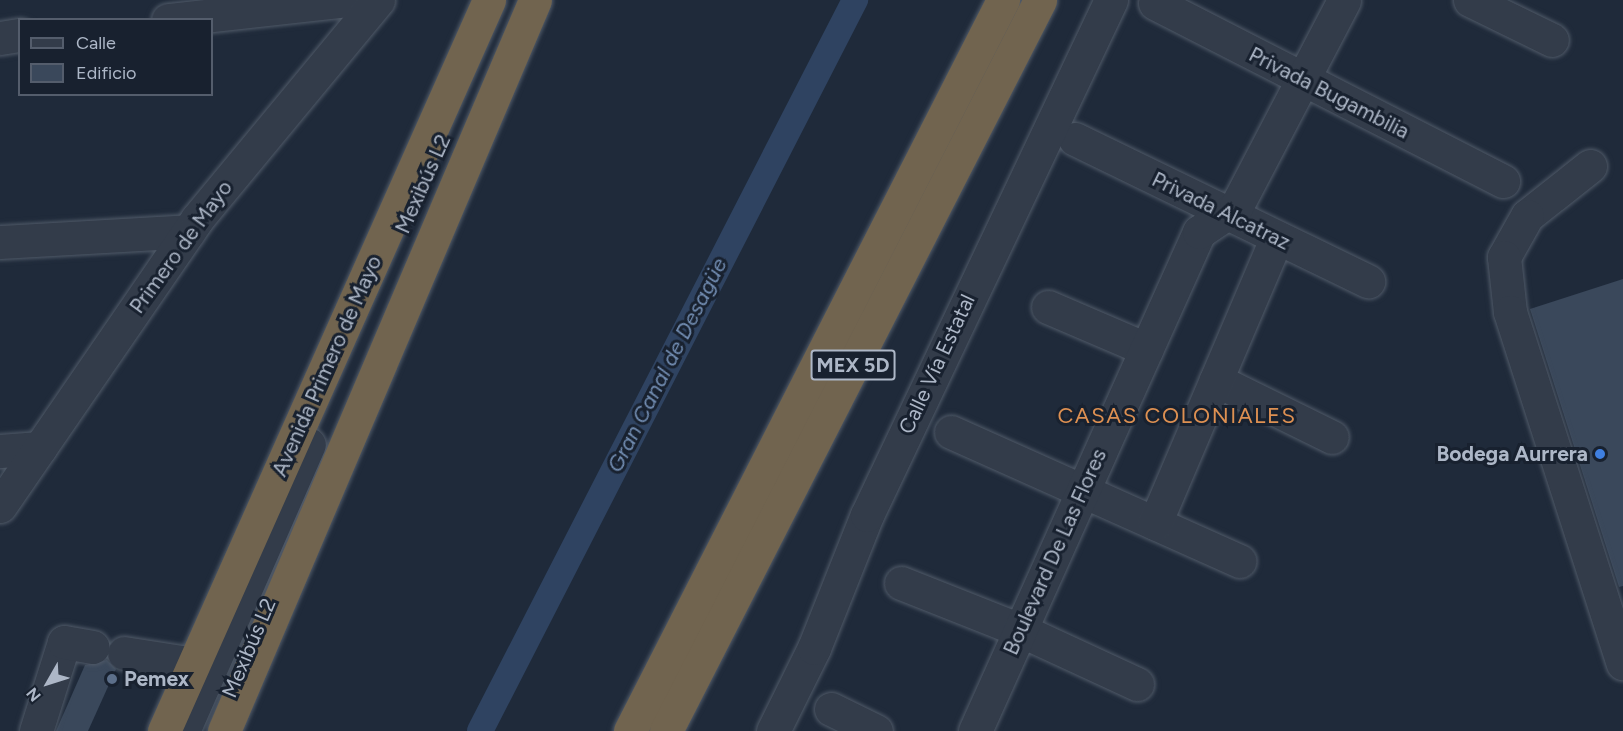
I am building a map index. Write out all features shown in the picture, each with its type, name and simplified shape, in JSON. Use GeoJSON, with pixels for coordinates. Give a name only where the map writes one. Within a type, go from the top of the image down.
{"type":"FeatureCollection","features":[{"type":"Feature","properties":{"kind":"highway","name":"Avenida Primero de Mayo"},"geometry":{"type":"LineString","coordinates":[[164,731],[489,0]]}},
{"type":"Feature","properties":{"kind":"highway"},"geometry":{"type":"LineString","coordinates":[[224,731],[534,0]]}},
{"type":"Feature","properties":{"kind":"highway","name":"MEX 5D"},"geometry":{"type":"LineString","coordinates":[[630,731],[1003,0]]}},
{"type":"Feature","properties":{"kind":"highway","name":"MEX 5D"},"geometry":{"type":"LineString","coordinates":[[666,731],[1040,0]]}},
{"type":"Feature","properties":{"kind":"street"},"geometry":{"type":"LineString","coordinates":[[186,18],[349,0]]}},
{"type":"Feature","properties":{"kind":"street","name":"Primero de Mayo"},"geometry":{"type":"LineString","coordinates":[[0,506],[189,231],[378,0]]}},
{"type":"Feature","properties":{"kind":"street","name":"Mexibús L2"},"geometry":{"type":"LineString","coordinates":[[183,731],[504,0]]}},
{"type":"Feature","properties":{"kind":"street","name":"Mexibús L2"},"geometry":{"type":"LineString","coordinates":[[214,731],[521,0]]}},
{"type":"Feature","properties":{"kind":"street","name":"Calle Vía Estatal"},"geometry":{"type":"LineString","coordinates":[[773,731],[814,648],[877,494],[1111,0]]}},
{"type":"Feature","properties":{"kind":"street","name":"Boulevard De Las Flores"},"geometry":{"type":"LineString","coordinates":[[975,731],[1199,232],[1236,207],[1344,0]]}},
{"type":"Feature","properties":{"kind":"street"},"geometry":{"type":"LineString","coordinates":[[1470,0],[1552,40]]}},
{"type":"Feature","properties":{"kind":"street","name":"Privada Bugambilia"},"geometry":{"type":"LineString","coordinates":[[1155,3],[1503,182]]}},
{"type":"Feature","properties":{"kind":"street"},"geometry":{"type":"LineString","coordinates":[[0,38],[18,35]]}},
{"type":"Feature","properties":{"kind":"street","name":"Privada Alcatraz"},"geometry":{"type":"LineString","coordinates":[[1075,139],[1276,239],[1368,281]]}},
{"type":"Feature","properties":{"kind":"street"},"geometry":{"type":"LineString","coordinates":[[1590,166],[1527,216],[1504,257],[1510,312],[1623,663]]}},
{"type":"Feature","properties":{"kind":"street"},"geometry":{"type":"LineString","coordinates":[[0,242],[189,231]]}},
{"type":"Feature","properties":{"kind":"street"},"geometry":{"type":"LineString","coordinates":[[1155,523],[1276,239]]}},
{"type":"Feature","properties":{"kind":"street"},"geometry":{"type":"LineString","coordinates":[[1048,307],[1146,350]]}},
{"type":"Feature","properties":{"kind":"street"},"geometry":{"type":"LineString","coordinates":[[1216,380],[1332,437]]}},
{"type":"Feature","properties":{"kind":"street"},"geometry":{"type":"LineString","coordinates":[[951,432],[1240,561]]}},
{"type":"Feature","properties":{"kind":"street"},"geometry":{"type":"LineString","coordinates":[[0,451],[40,448]]}},
{"type":"Feature","properties":{"kind":"street"},"geometry":{"type":"LineString","coordinates":[[901,583],[1020,630],[1137,684]]}},
{"type":"Feature","properties":{"kind":"street"},"geometry":{"type":"LineString","coordinates":[[36,731],[64,642],[194,664]]}},
{"type":"Feature","properties":{"kind":"street"},"geometry":{"type":"LineString","coordinates":[[831,710],[876,731]]}},
{"type":"Feature","properties":{"kind":"building","name":"Bodega Aurrera"},"geometry":{"type":"Polygon","coordinates":[[[1623,279],[1623,586],[1619,587],[1530,309],[1623,279]]]}},
{"type":"Feature","properties":{"kind":"building"},"geometry":{"type":"Polygon","coordinates":[[[107,660],[116,669],[88,731],[56,731],[85,665],[107,660]]]}},
{"type":"Feature","properties":{"kind":"waterway","name":"Gran Canal de Desagüe"},"geometry":{"type":"LineString","coordinates":[[480,731],[855,0]]}},
{"type":"Feature","properties":{"kind":"place","name":"Bodega Aurrera"},"geometry":{"type":"Point","coordinates":[1600,454]}},
{"type":"Feature","properties":{"kind":"place","name":"Pemex"},"geometry":{"type":"Point","coordinates":[112,679]}},
{"type":"Feature","properties":{"kind":"district","name":"CASAS COLONIALES"},"geometry":{"type":"Point","coordinates":[1177,416]}}]}
